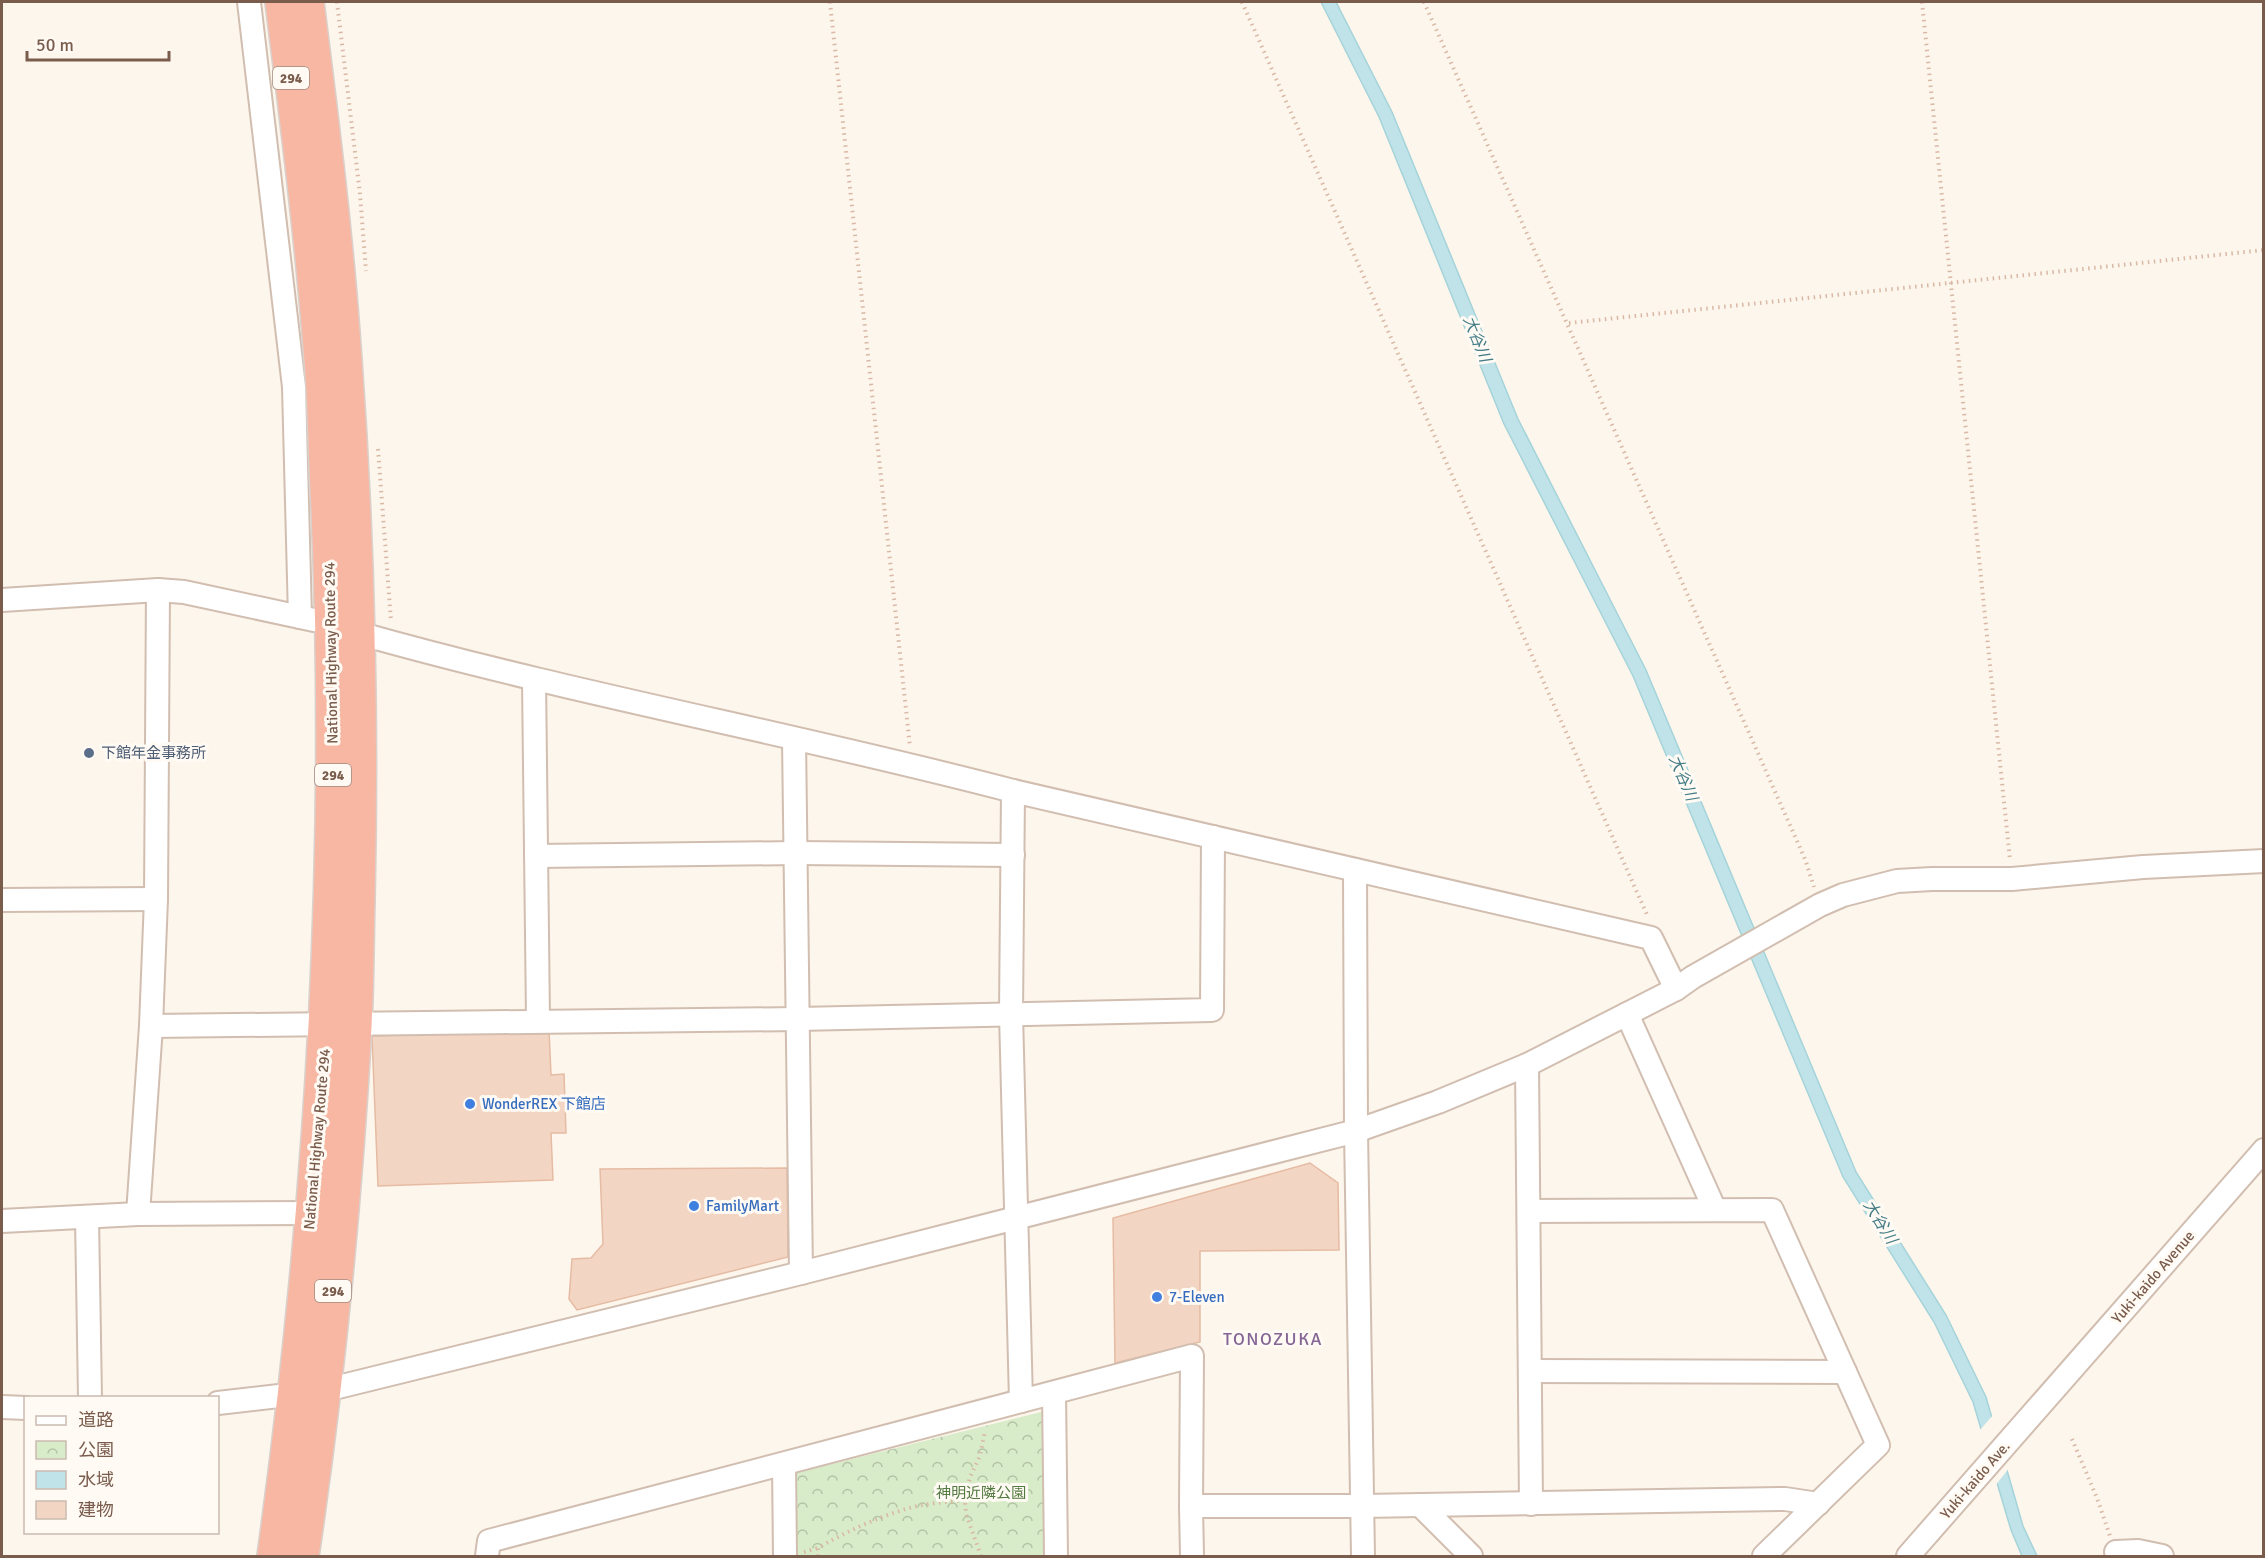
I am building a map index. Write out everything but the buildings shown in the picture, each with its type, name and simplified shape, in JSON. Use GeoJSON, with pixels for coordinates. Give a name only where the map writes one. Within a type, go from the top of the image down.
{"type":"FeatureCollection","features":[{"type":"Feature","properties":{"kind":"highway","name":"National Highway Route 294"},"geometry":{"type":"LineString","coordinates":[[282,2],[313,153],[345,359],[345,629],[360,788],[341,1023],[312,1213],[302,1557]]}},
{"type":"Feature","properties":{"kind":"highway","name":"National Highway Route 294"},"geometry":{"type":"LineString","coordinates":[[307,2],[313,153]]}},
{"type":"Feature","properties":{"kind":"highway","name":"National Highway Route 294"},"geometry":{"type":"LineString","coordinates":[[274,1557],[308,1393],[344,1191],[341,1023]]}},
{"type":"Feature","properties":{"kind":"street"},"geometry":{"type":"LineString","coordinates":[[249,2],[294,387],[300,617]]}},
{"type":"Feature","properties":{"kind":"street"},"geometry":{"type":"LineString","coordinates":[[138,1214],[151,1026],[156,899],[158,590]]}},
{"type":"Feature","properties":{"kind":"street"},"geometry":{"type":"LineString","coordinates":[[2,600],[158,590],[184,592],[300,617],[534,679],[911,764],[1013,791],[1651,938],[1684,982]]}},
{"type":"Feature","properties":{"kind":"street"},"geometry":{"type":"LineString","coordinates":[[534,679],[538,1020]]}},
{"type":"Feature","properties":{"kind":"street"},"geometry":{"type":"LineString","coordinates":[[794,739],[801,1273]]}},
{"type":"Feature","properties":{"kind":"street"},"geometry":{"type":"LineString","coordinates":[[1013,791],[1011,1014],[1021,1401]]}},
{"type":"Feature","properties":{"kind":"street"},"geometry":{"type":"LineString","coordinates":[[151,1026],[538,1020],[798,1019],[1212,1010],[1213,837]]}},
{"type":"Feature","properties":{"kind":"street"},"geometry":{"type":"LineString","coordinates":[[536,856],[796,853],[1013,855]]}},
{"type":"Feature","properties":{"kind":"street"},"geometry":{"type":"LineString","coordinates":[[219,1403],[308,1393],[801,1273],[1356,1131],[1438,1102],[1527,1065],[1627,1014],[1843,895],[1897,881],[2012,879],[2143,867],[2264,861]]}},
{"type":"Feature","properties":{"kind":"street"},"geometry":{"type":"LineString","coordinates":[[1355,870],[1356,1131],[1363,1557]]}},
{"type":"Feature","properties":{"kind":"street"},"geometry":{"type":"LineString","coordinates":[[2,900],[156,899]]}},
{"type":"Feature","properties":{"kind":"street"},"geometry":{"type":"LineString","coordinates":[[1627,1014],[1715,1210]]}},
{"type":"Feature","properties":{"kind":"street"},"geometry":{"type":"LineString","coordinates":[[1527,1065],[1531,1504]]}},
{"type":"Feature","properties":{"kind":"street","name":"Yuki-kaido Avenue"},"geometry":{"type":"LineString","coordinates":[[2042,1403],[2264,1150]]}},
{"type":"Feature","properties":{"kind":"street"},"geometry":{"type":"LineString","coordinates":[[1529,1211],[1772,1210],[1878,1445],[1764,1557]]}},
{"type":"Feature","properties":{"kind":"street"},"geometry":{"type":"LineString","coordinates":[[2,1221],[138,1214],[312,1213]]}},
{"type":"Feature","properties":{"kind":"street"},"geometry":{"type":"LineString","coordinates":[[87,1216],[90,1396]]}},
{"type":"Feature","properties":{"kind":"street"},"geometry":{"type":"LineString","coordinates":[[487,1557],[489,1541],[1192,1356],[1192,1557]]}},
{"type":"Feature","properties":{"kind":"street"},"geometry":{"type":"LineString","coordinates":[[1530,1371],[1845,1372]]}},
{"type":"Feature","properties":{"kind":"street"},"geometry":{"type":"LineString","coordinates":[[1054,1393],[1056,1557]]}},
{"type":"Feature","properties":{"kind":"street","name":"Yuki-kaido Ave."},"geometry":{"type":"LineString","coordinates":[[1908,1557],[2042,1403]]}},
{"type":"Feature","properties":{"kind":"street"},"geometry":{"type":"LineString","coordinates":[[2,1407],[24,1408]]}},
{"type":"Feature","properties":{"kind":"street"},"geometry":{"type":"LineString","coordinates":[[784,1464],[785,1557]]}},
{"type":"Feature","properties":{"kind":"street"},"geometry":{"type":"LineString","coordinates":[[1191,1506],[1362,1506],[1785,1499],[1818,1504]]}},
{"type":"Feature","properties":{"kind":"street"},"geometry":{"type":"LineString","coordinates":[[1420,1505],[1471,1557]]}},
{"type":"Feature","properties":{"kind":"street"},"geometry":{"type":"LineString","coordinates":[[2116,1552],[2138,1551],[2162,1557]]}},
{"type":"Feature","properties":{"kind":"path"},"geometry":{"type":"LineString","coordinates":[[830,2],[911,764]]}},
{"type":"Feature","properties":{"kind":"path"},"geometry":{"type":"LineString","coordinates":[[1242,2],[1648,916],[1651,938]]}},
{"type":"Feature","properties":{"kind":"path"},"geometry":{"type":"LineString","coordinates":[[1424,2],[1569,323],[1805,859],[1816,908]]}},
{"type":"Feature","properties":{"kind":"path"},"geometry":{"type":"LineString","coordinates":[[1922,2],[2012,879]]}},
{"type":"Feature","properties":{"kind":"path"},"geometry":{"type":"LineString","coordinates":[[1569,323],[2264,250]]}},
{"type":"Feature","properties":{"kind":"path"},"geometry":{"type":"LineString","coordinates":[[981,1557],[966,1514],[965,1500],[970,1478],[980,1456],[990,1409]]}},
{"type":"Feature","properties":{"kind":"path"},"geometry":{"type":"LineString","coordinates":[[2072,1439],[2097,1498],[2116,1552]]}},
{"type":"Feature","properties":{"kind":"path"},"geometry":{"type":"LineString","coordinates":[[818,1557],[818,1548],[841,1535],[871,1523],[914,1507],[965,1500]]}},
{"type":"Feature","properties":{"kind":"green space","name":"神明近隣公園"},"geometry":{"type":"Polygon","coordinates":[[[1045,1411],[1049,1556],[792,1556],[795,1473],[1045,1411]]]}},
{"type":"Feature","properties":{"kind":"water","name":"大谷川"},"geometry":{"type":"Polygon","coordinates":[[[1321,2],[1336,2],[1392,112],[1518,419],[1646,670],[1856,1172],[1946,1315],[1986,1397],[2023,1526],[2037,1556],[2022,1556],[2011,1530],[1973,1402],[1934,1322],[1843,1177],[1633,676],[1504,424],[1379,117],[1321,2]]]}},
{"type":"Feature","properties":{"kind":"pier"},"geometry":{"type":"Polygon","coordinates":[[[1994,1414],[2010,1467],[1995,1486],[1979,1431],[1994,1414]]]}},
{"type":"Feature","properties":{"kind":"place","name":"下館年金事務所"},"geometry":{"type":"Point","coordinates":[89,753]}},
{"type":"Feature","properties":{"kind":"place","name":"WonderREX 下館店"},"geometry":{"type":"Point","coordinates":[470,1104]}},
{"type":"Feature","properties":{"kind":"place","name":"FamilyMart"},"geometry":{"type":"Point","coordinates":[694,1206]}},
{"type":"Feature","properties":{"kind":"place","name":"7-Eleven"},"geometry":{"type":"Point","coordinates":[1157,1297]}},
{"type":"Feature","properties":{"kind":"district","name":"TONOZUKA"},"geometry":{"type":"Point","coordinates":[1273,1339]}}]}
